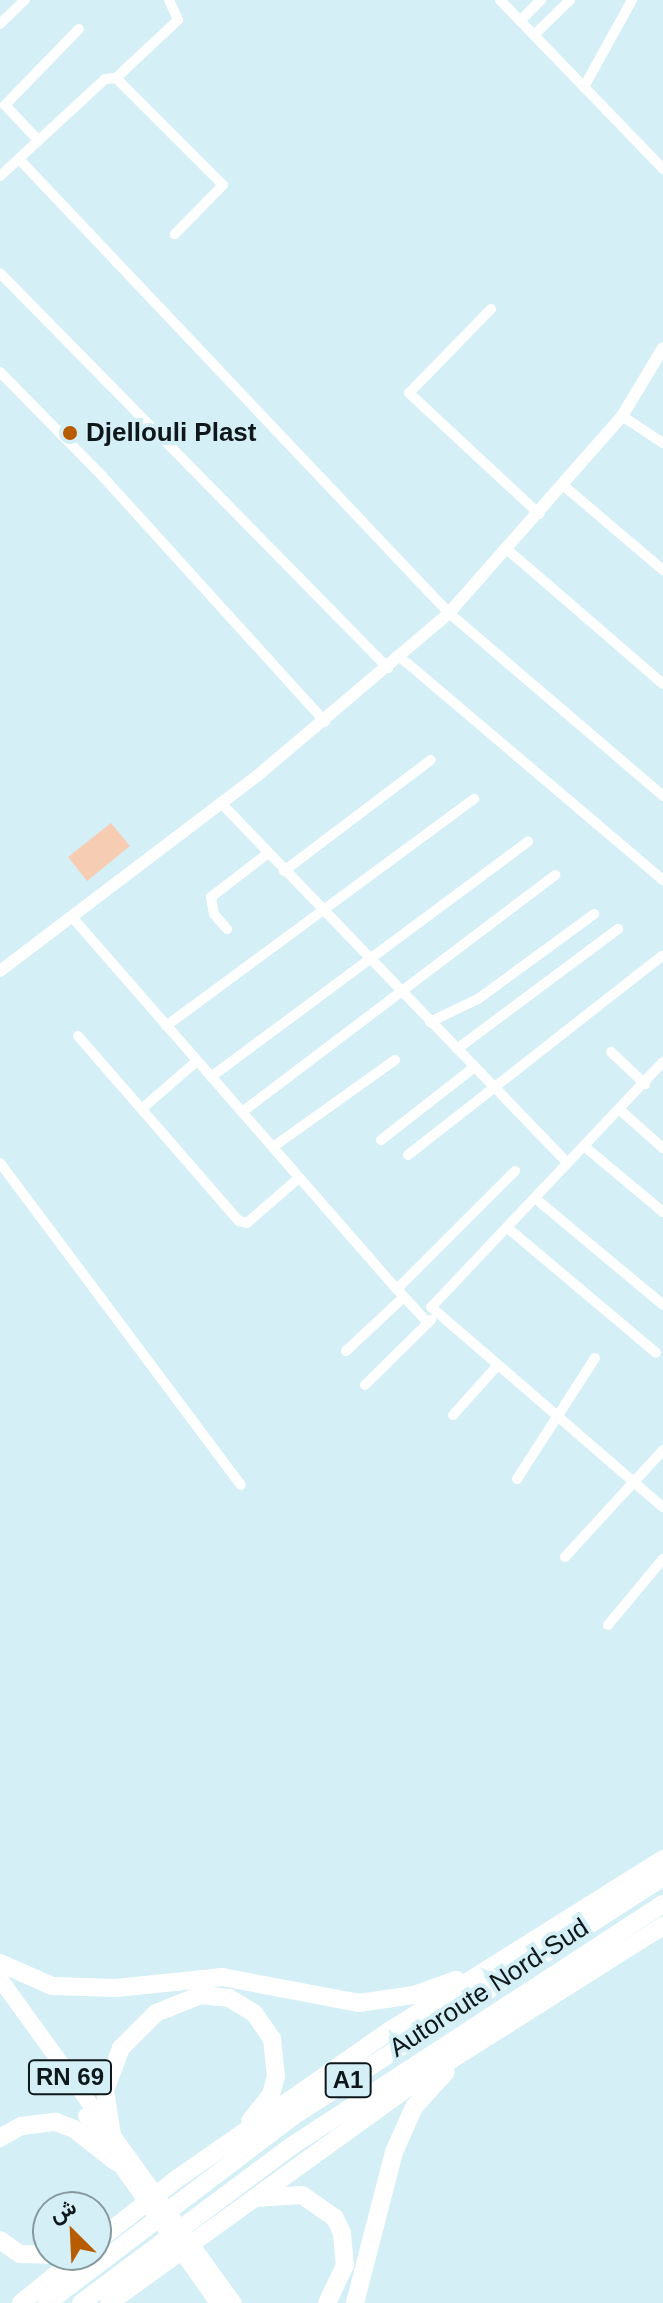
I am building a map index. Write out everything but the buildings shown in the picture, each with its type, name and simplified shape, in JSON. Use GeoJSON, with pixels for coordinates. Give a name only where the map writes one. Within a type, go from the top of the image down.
{"type":"FeatureCollection","features":[{"type":"Feature","properties":{"kind":"highway"},"geometry":{"type":"LineString","coordinates":[[112,2229],[205,2159],[389,2031],[663,1859]]}},
{"type":"Feature","properties":{"kind":"highway","name":"Autoroute Nord-Sud"},"geometry":{"type":"LineString","coordinates":[[47,2303],[292,2117],[663,1877]]}},
{"type":"Feature","properties":{"kind":"highway","name":"Autoroute Nord-Sud"},"geometry":{"type":"LineString","coordinates":[[81,2303],[290,2147],[663,1904]]}},
{"type":"Feature","properties":{"kind":"highway"},"geometry":{"type":"LineString","coordinates":[[109,2303],[235,2208],[507,2024],[663,1926]]}},
{"type":"Feature","properties":{"kind":"highway"},"geometry":{"type":"LineString","coordinates":[[0,1963],[18,1974],[62,1987],[222,1977],[359,2003],[443,1985],[526,1945]]}},
{"type":"Feature","properties":{"kind":"highway","name":"RN 69"},"geometry":{"type":"LineString","coordinates":[[0,1979],[112,2135],[136,2179],[201,2267],[234,2303]]}},
{"type":"Feature","properties":{"kind":"highway"},"geometry":{"type":"LineString","coordinates":[[112,2135],[105,2090],[121,2048],[156,2013],[184,1999],[220,1995],[262,2023],[272,2039],[276,2076],[258,2113],[205,2159]]}},
{"type":"Feature","properties":{"kind":"highway","name":"RN 69"},"geometry":{"type":"LineString","coordinates":[[0,1998],[116,2162],[136,2179]]}},
{"type":"Feature","properties":{"kind":"highway"},"geometry":{"type":"LineString","coordinates":[[355,2303],[404,2127],[450,2068],[507,2024]]}},
{"type":"Feature","properties":{"kind":"highway"},"geometry":{"type":"LineString","coordinates":[[0,2138],[21,2126],[56,2122],[74,2129],[116,2162]]}},
{"type":"Feature","properties":{"kind":"highway"},"geometry":{"type":"LineString","coordinates":[[235,2208],[283,2193],[302,2195],[335,2218],[346,2251],[340,2280],[327,2303]]}},
{"type":"Feature","properties":{"kind":"highway"},"geometry":{"type":"LineString","coordinates":[[0,2240],[20,2254],[32,2254]]}},
{"type":"Feature","properties":{"kind":"highway","name":"RN 69"},"geometry":{"type":"LineString","coordinates":[[201,2267],[218,2303]]}},
{"type":"Feature","properties":{"kind":"highway"},"geometry":{"type":"LineString","coordinates":[[21,2303],[60,2271]]}},
{"type":"Feature","properties":{"kind":"street"},"geometry":{"type":"LineString","coordinates":[[0,24],[25,0]]}},
{"type":"Feature","properties":{"kind":"street"},"geometry":{"type":"LineString","coordinates":[[0,176],[105,79],[116,78],[178,20],[169,0]]}},
{"type":"Feature","properties":{"kind":"street"},"geometry":{"type":"LineString","coordinates":[[500,0],[663,169]]}},
{"type":"Feature","properties":{"kind":"street"},"geometry":{"type":"LineString","coordinates":[[520,21],[541,0]]}},
{"type":"Feature","properties":{"kind":"street"},"geometry":{"type":"LineString","coordinates":[[534,35],[570,0]]}},
{"type":"Feature","properties":{"kind":"street"},"geometry":{"type":"LineString","coordinates":[[584,87],[632,0]]}},
{"type":"Feature","properties":{"kind":"street"},"geometry":{"type":"LineString","coordinates":[[38,140],[5,105],[79,29]]}},
{"type":"Feature","properties":{"kind":"street"},"geometry":{"type":"LineString","coordinates":[[116,78],[223,185],[175,234]]}},
{"type":"Feature","properties":{"kind":"street"},"geometry":{"type":"LineString","coordinates":[[19,159],[449,613],[663,796]]}},
{"type":"Feature","properties":{"kind":"street"},"geometry":{"type":"LineString","coordinates":[[0,273],[388,668]]}},
{"type":"Feature","properties":{"kind":"street"},"geometry":{"type":"LineString","coordinates":[[491,309],[409,393],[539,514]]}},
{"type":"Feature","properties":{"kind":"street"},"geometry":{"type":"LineString","coordinates":[[0,971],[325,722],[449,613],[509,551],[622,416],[659,366],[663,348]]}},
{"type":"Feature","properties":{"kind":"street"},"geometry":{"type":"LineString","coordinates":[[0,372],[104,478],[325,722]]}},
{"type":"Feature","properties":{"kind":"street"},"geometry":{"type":"LineString","coordinates":[[622,416],[663,443]]}},
{"type":"Feature","properties":{"kind":"street"},"geometry":{"type":"LineString","coordinates":[[564,486],[663,570]]}},
{"type":"Feature","properties":{"kind":"street"},"geometry":{"type":"LineString","coordinates":[[509,551],[663,684]]}},
{"type":"Feature","properties":{"kind":"street"},"geometry":{"type":"LineString","coordinates":[[400,657],[663,880]]}},
{"type":"Feature","properties":{"kind":"street"},"geometry":{"type":"LineString","coordinates":[[284,871],[431,760]]}},
{"type":"Feature","properties":{"kind":"street"},"geometry":{"type":"LineString","coordinates":[[166,1026],[474,799]]}},
{"type":"Feature","properties":{"kind":"street"},"geometry":{"type":"LineString","coordinates":[[221,803],[566,1162]]}},
{"type":"Feature","properties":{"kind":"street"},"geometry":{"type":"LineString","coordinates":[[211,1077],[528,842]]}},
{"type":"Feature","properties":{"kind":"street"},"geometry":{"type":"LineString","coordinates":[[227,929],[214,914],[211,897],[267,854]]}},
{"type":"Feature","properties":{"kind":"street"},"geometry":{"type":"LineString","coordinates":[[242,1112],[555,875]]}},
{"type":"Feature","properties":{"kind":"street"},"geometry":{"type":"LineString","coordinates":[[430,1022],[478,999],[594,914]]}},
{"type":"Feature","properties":{"kind":"street"},"geometry":{"type":"LineString","coordinates":[[72,917],[425,1319]]}},
{"type":"Feature","properties":{"kind":"street"},"geometry":{"type":"LineString","coordinates":[[457,1049],[618,929]]}},
{"type":"Feature","properties":{"kind":"street"},"geometry":{"type":"LineString","coordinates":[[408,1155],[662,956]]}},
{"type":"Feature","properties":{"kind":"street"},"geometry":{"type":"LineString","coordinates":[[78,1036],[144,1107],[239,1221],[247,1223],[299,1178]]}},
{"type":"Feature","properties":{"kind":"street"},"geometry":{"type":"LineString","coordinates":[[611,1052],[645,1084]]}},
{"type":"Feature","properties":{"kind":"street"},"geometry":{"type":"LineString","coordinates":[[273,1147],[395,1060]]}},
{"type":"Feature","properties":{"kind":"street"},"geometry":{"type":"LineString","coordinates":[[144,1107],[197,1061]]}},
{"type":"Feature","properties":{"kind":"street"},"geometry":{"type":"LineString","coordinates":[[365,1385],[509,1229],[566,1162],[663,1062]]}},
{"type":"Feature","properties":{"kind":"street"},"geometry":{"type":"LineString","coordinates":[[381,1140],[473,1068]]}},
{"type":"Feature","properties":{"kind":"street"},"geometry":{"type":"LineString","coordinates":[[653,1074],[663,1082]]}},
{"type":"Feature","properties":{"kind":"street"},"geometry":{"type":"LineString","coordinates":[[619,1109],[663,1148]]}},
{"type":"Feature","properties":{"kind":"street"},"geometry":{"type":"LineString","coordinates":[[584,1146],[663,1212]]}},
{"type":"Feature","properties":{"kind":"street"},"geometry":{"type":"LineString","coordinates":[[0,1163],[241,1485]]}},
{"type":"Feature","properties":{"kind":"street"},"geometry":{"type":"LineString","coordinates":[[346,1351],[515,1171]]}},
{"type":"Feature","properties":{"kind":"street"},"geometry":{"type":"LineString","coordinates":[[536,1199],[663,1305]]}},
{"type":"Feature","properties":{"kind":"street"},"geometry":{"type":"LineString","coordinates":[[509,1229],[656,1353]]}},
{"type":"Feature","properties":{"kind":"street"},"geometry":{"type":"LineString","coordinates":[[434,1310],[663,1507]]}},
{"type":"Feature","properties":{"kind":"street"},"geometry":{"type":"LineString","coordinates":[[517,1479],[595,1358]]}},
{"type":"Feature","properties":{"kind":"street"},"geometry":{"type":"LineString","coordinates":[[453,1415],[498,1365]]}},
{"type":"Feature","properties":{"kind":"street"},"geometry":{"type":"LineString","coordinates":[[565,1557],[663,1450]]}},
{"type":"Feature","properties":{"kind":"street"},"geometry":{"type":"LineString","coordinates":[[608,1625],[663,1559]]}},
{"type":"Feature","properties":{"kind":"shaded area"},"geometry":{"type":"Polygon","coordinates":[[[111,823],[130,846],[87,881],[68,857],[111,823]]]}},
{"type":"Feature","properties":{"kind":"place","name":"Djellouli Plast"},"geometry":{"type":"Point","coordinates":[70,433]}}]}
